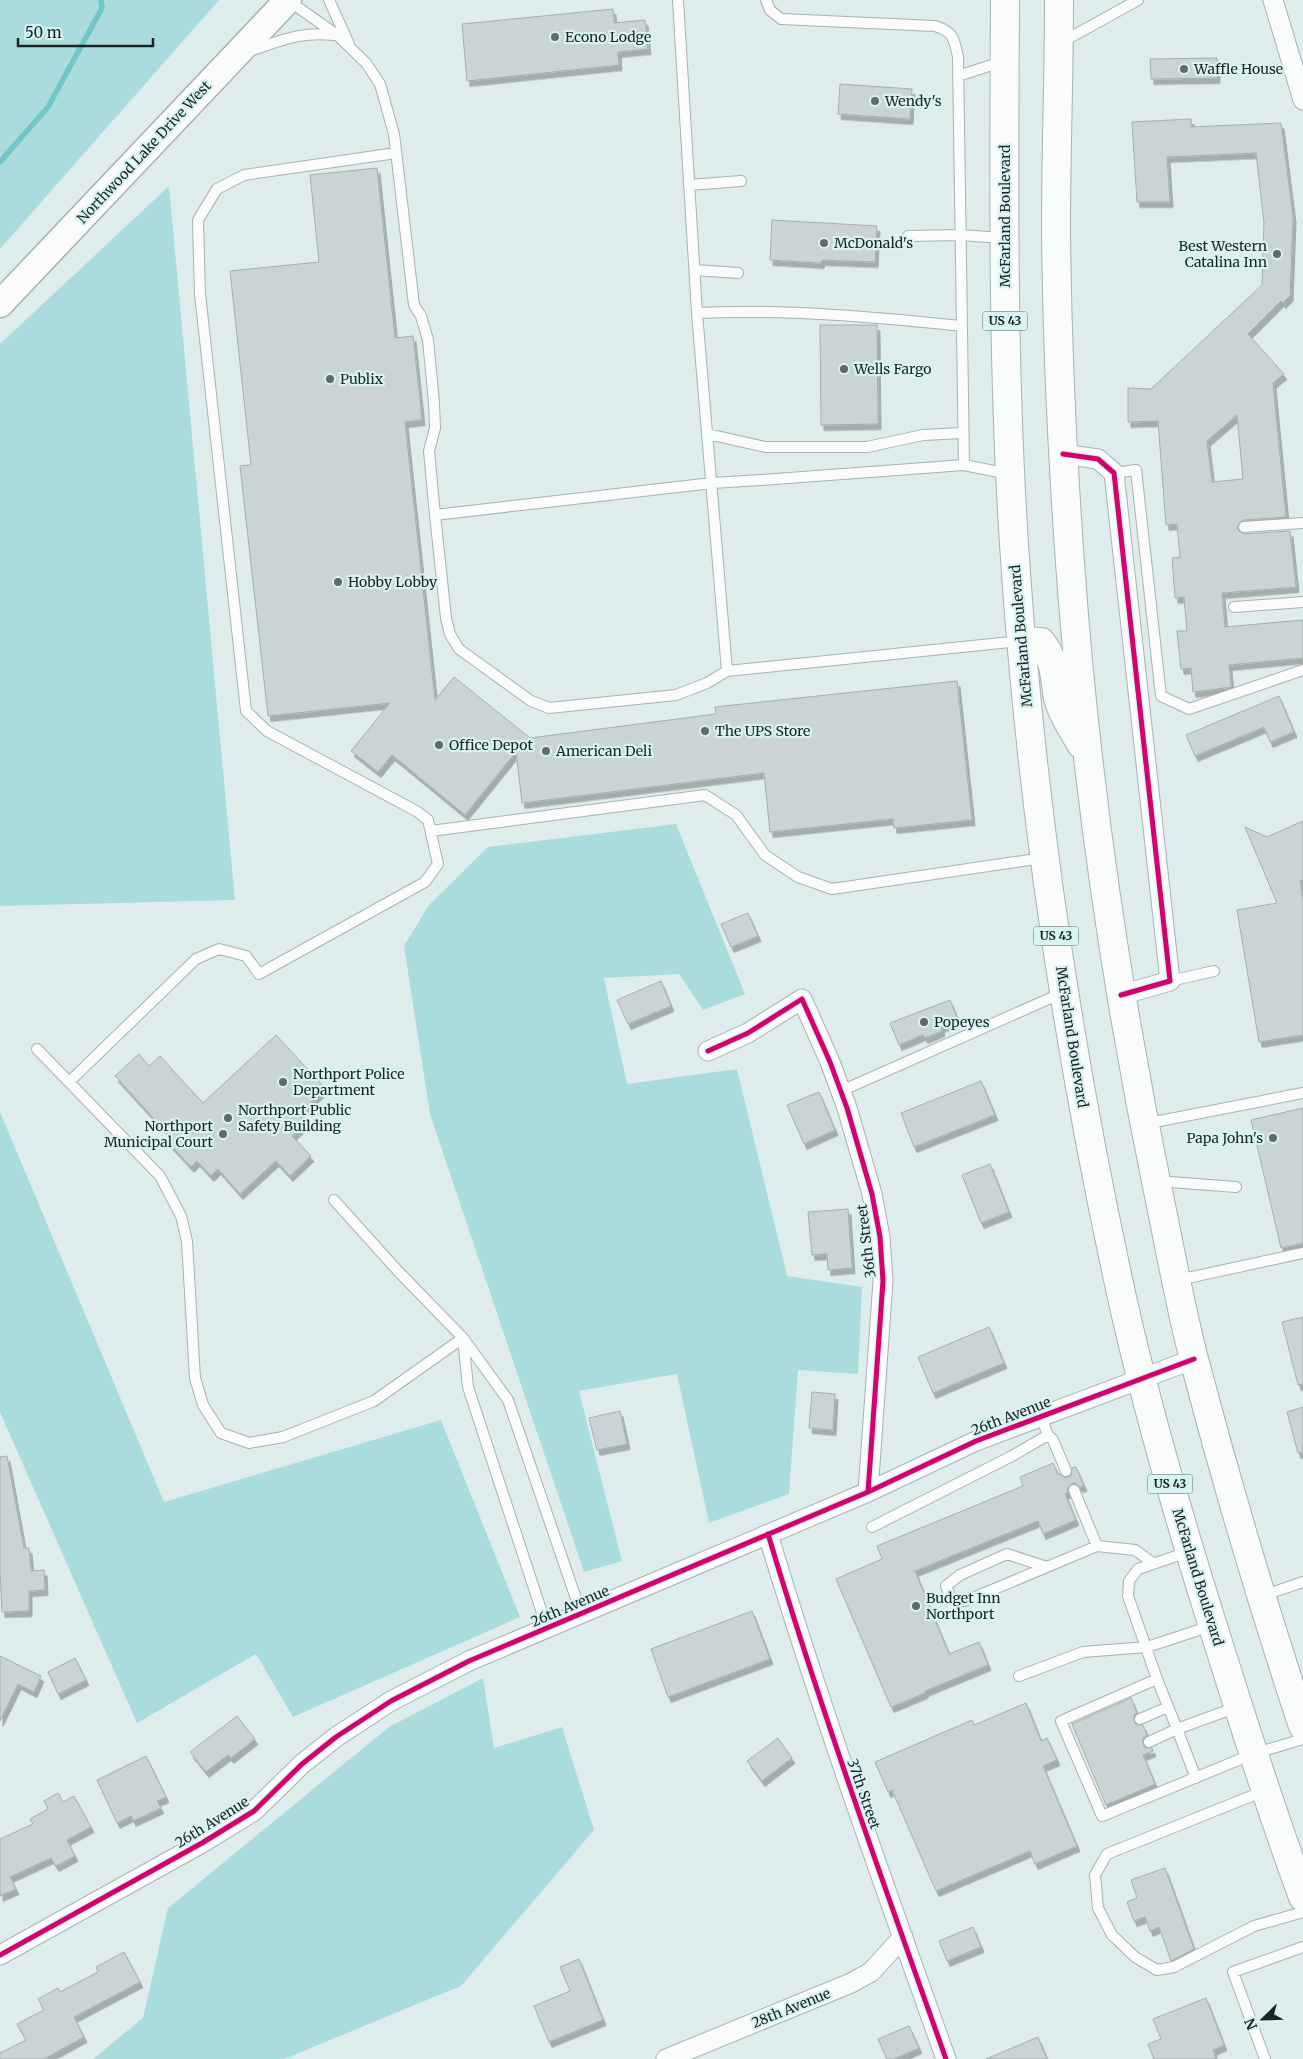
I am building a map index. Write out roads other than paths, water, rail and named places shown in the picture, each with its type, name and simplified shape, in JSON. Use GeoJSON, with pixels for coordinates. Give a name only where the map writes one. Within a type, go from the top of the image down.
{"type":"FeatureCollection","features":[{"type":"Feature","properties":{"kind":"highway","name":"McFarland Boulevard"},"geometry":{"type":"LineString","coordinates":[[1005,0],[1004,238],[1010,474],[1022,641],[1044,858],[1065,992],[1089,1141],[1124,1306],[1142,1378],[1212,1626],[1265,1791],[1303,1897]]}},
{"type":"Feature","properties":{"kind":"highway"},"geometry":{"type":"LineString","coordinates":[[1059,0],[1056,226],[1063,454],[1070,568],[1087,753],[1121,995],[1144,1124],[1194,1359],[1262,1596],[1303,1726]]}},
{"type":"Feature","properties":{"kind":"highway"},"geometry":{"type":"LineString","coordinates":[[1022,641],[1041,642],[1050,654],[1056,679],[1058,699],[1070,725],[1087,753]]}},
{"type":"Feature","properties":{"kind":"street","name":"Northwood Lake Drive West"},"geometry":{"type":"LineString","coordinates":[[0,304],[288,0]]}},
{"type":"Feature","properties":{"kind":"street"},"geometry":{"type":"LineString","coordinates":[[1273,0],[1303,100]]}},
{"type":"Feature","properties":{"kind":"street"},"geometry":{"type":"LineString","coordinates":[[1063,454],[1098,459],[1114,473],[1170,981],[1121,995]]}},
{"type":"Feature","properties":{"kind":"street","name":"36th Street"},"geometry":{"type":"LineString","coordinates":[[708,1051],[748,1033],[802,999],[841,1091],[872,1194],[881,1246],[883,1281],[868,1492]]}},
{"type":"Feature","properties":{"kind":"street","name":"26th Avenue"},"geometry":{"type":"LineString","coordinates":[[0,1955],[202,1843],[254,1811],[309,1759],[336,1737],[372,1712],[469,1660],[868,1492],[976,1441],[1194,1359]]}},
{"type":"Feature","properties":{"kind":"street","name":"37th Street"},"geometry":{"type":"LineString","coordinates":[[768,1534],[835,1746],[946,2059]]}},
{"type":"Feature","properties":{"kind":"street","name":"28th Avenue"},"geometry":{"type":"LineString","coordinates":[[666,2059],[851,1984],[871,1972],[903,1937]]}},
{"type":"Feature","properties":{"kind":"lane"},"geometry":{"type":"LineString","coordinates":[[288,0],[337,35],[366,63],[380,84],[394,134],[414,305],[421,316],[428,348],[436,428],[429,451],[446,618],[450,634],[459,649],[531,701],[549,708],[676,695],[707,683],[727,671],[1022,641]]}},
{"type":"Feature","properties":{"kind":"lane"},"geometry":{"type":"LineString","coordinates":[[330,0],[353,51]]}},
{"type":"Feature","properties":{"kind":"lane"},"geometry":{"type":"LineString","coordinates":[[678,0],[697,313],[727,671]]}},
{"type":"Feature","properties":{"kind":"lane"},"geometry":{"type":"LineString","coordinates":[[766,0],[770,10],[780,18],[935,26],[946,30],[954,38],[958,57],[964,465]]}},
{"type":"Feature","properties":{"kind":"lane"},"geometry":{"type":"LineString","coordinates":[[1059,44],[1138,0]]}},
{"type":"Feature","properties":{"kind":"lane"},"geometry":{"type":"LineString","coordinates":[[236,54],[294,36],[315,33],[337,35]]}},
{"type":"Feature","properties":{"kind":"lane"},"geometry":{"type":"LineString","coordinates":[[958,76],[1005,61]]}},
{"type":"Feature","properties":{"kind":"lane"},"geometry":{"type":"LineString","coordinates":[[69,1082],[196,959],[218,949],[246,956],[259,974],[425,882],[438,864],[428,820],[418,812],[267,731],[246,711],[200,294],[198,220],[217,189],[244,175],[396,154]]}},
{"type":"Feature","properties":{"kind":"lane"},"geometry":{"type":"LineString","coordinates":[[689,185],[741,181]]}},
{"type":"Feature","properties":{"kind":"lane"},"geometry":{"type":"LineString","coordinates":[[908,236],[960,235],[1004,238]]}},
{"type":"Feature","properties":{"kind":"lane"},"geometry":{"type":"LineString","coordinates":[[695,270],[738,273]]}},
{"type":"Feature","properties":{"kind":"lane"},"geometry":{"type":"LineString","coordinates":[[697,313],[737,311],[902,319],[962,326]]}},
{"type":"Feature","properties":{"kind":"lane"},"geometry":{"type":"LineString","coordinates":[[708,434],[765,447],[867,447],[923,435],[964,433]]}},
{"type":"Feature","properties":{"kind":"lane"},"geometry":{"type":"LineString","coordinates":[[435,514],[712,483],[964,465],[1010,474]]}},
{"type":"Feature","properties":{"kind":"lane"},"geometry":{"type":"LineString","coordinates":[[1114,473],[1136,470],[1160,696],[1189,709],[1303,670]]}},
{"type":"Feature","properties":{"kind":"lane"},"geometry":{"type":"LineString","coordinates":[[1244,527],[1303,523]]}},
{"type":"Feature","properties":{"kind":"lane"},"geometry":{"type":"LineString","coordinates":[[1234,607],[1303,602]]}},
{"type":"Feature","properties":{"kind":"lane"},"geometry":{"type":"LineString","coordinates":[[431,831],[705,795],[736,815],[765,855],[798,877],[832,889],[1044,858]]}},
{"type":"Feature","properties":{"kind":"lane"},"geometry":{"type":"LineString","coordinates":[[1170,981],[1214,971]]}},
{"type":"Feature","properties":{"kind":"lane"},"geometry":{"type":"LineString","coordinates":[[841,1091],[1065,992]]}},
{"type":"Feature","properties":{"kind":"lane"},"geometry":{"type":"LineString","coordinates":[[37,1049],[160,1176],[181,1216],[187,1241],[195,1378],[203,1406],[221,1432],[249,1443],[283,1437],[374,1401],[463,1338]]}},
{"type":"Feature","properties":{"kind":"lane"},"geometry":{"type":"LineString","coordinates":[[1144,1124],[1303,1094]]}},
{"type":"Feature","properties":{"kind":"lane"},"geometry":{"type":"LineString","coordinates":[[1156,1181],[1236,1187]]}},
{"type":"Feature","properties":{"kind":"lane"},"geometry":{"type":"LineString","coordinates":[[334,1200],[397,1270],[463,1338],[508,1400],[581,1613]]}},
{"type":"Feature","properties":{"kind":"lane"},"geometry":{"type":"LineString","coordinates":[[1177,1280],[1303,1253]]}},
{"type":"Feature","properties":{"kind":"lane"},"geometry":{"type":"LineString","coordinates":[[463,1338],[468,1387],[547,1628]]}},
{"type":"Feature","properties":{"kind":"lane"},"geometry":{"type":"LineString","coordinates":[[1041,1417],[1066,1471]]}},
{"type":"Feature","properties":{"kind":"lane"},"geometry":{"type":"LineString","coordinates":[[872,1527],[1012,1456],[1048,1435]]}},
{"type":"Feature","properties":{"kind":"lane"},"geometry":{"type":"LineString","coordinates":[[1074,1490],[1097,1546]]}},
{"type":"Feature","properties":{"kind":"lane"},"geometry":{"type":"LineString","coordinates":[[1047,1567],[1007,1554],[960,1575],[946,1586],[952,1598],[957,1602],[968,1600],[1047,1567],[1097,1546],[1135,1550],[1153,1562]]}},
{"type":"Feature","properties":{"kind":"lane"},"geometry":{"type":"LineString","coordinates":[[1190,1551],[1153,1562],[1138,1569],[1129,1581],[1128,1596],[1157,1679],[1196,1778]]}},
{"type":"Feature","properties":{"kind":"lane"},"geometry":{"type":"LineString","coordinates":[[1262,1596],[1303,1582]]}},
{"type":"Feature","properties":{"kind":"lane"},"geometry":{"type":"LineString","coordinates":[[1019,1676],[1083,1652],[1147,1647],[1212,1626]]}},
{"type":"Feature","properties":{"kind":"lane"},"geometry":{"type":"LineString","coordinates":[[1157,1679],[1061,1721],[1077,1748],[1102,1816],[1253,1754],[1303,1739]]}},
{"type":"Feature","properties":{"kind":"lane"},"geometry":{"type":"LineString","coordinates":[[1140,1719],[1168,1707]]}},
{"type":"Feature","properties":{"kind":"lane"},"geometry":{"type":"LineString","coordinates":[[1149,1742],[1177,1729],[1238,1707]]}},
{"type":"Feature","properties":{"kind":"lane"},"geometry":{"type":"LineString","coordinates":[[1265,1791],[1107,1854],[1095,1875],[1098,1908],[1112,1935],[1135,1957],[1157,1970],[1174,1967],[1254,1926],[1303,1912]]}},
{"type":"Feature","properties":{"kind":"lane"},"geometry":{"type":"LineString","coordinates":[[1265,2059],[1233,1972],[1303,1947]]}},
{"type":"Feature","properties":{"kind":"waterway"},"geometry":{"type":"LineString","coordinates":[[0,162],[48,107],[102,8],[101,0]]}},
{"type":"Feature","properties":{"kind":"place","name":"Econo Lodge"},"geometry":{"type":"Point","coordinates":[555,37]}},
{"type":"Feature","properties":{"kind":"place","name":"Waffle House"},"geometry":{"type":"Point","coordinates":[1184,69]}},
{"type":"Feature","properties":{"kind":"place","name":"Wendy's"},"geometry":{"type":"Point","coordinates":[875,101]}},
{"type":"Feature","properties":{"kind":"place","name":"McDonald's"},"geometry":{"type":"Point","coordinates":[824,243]}},
{"type":"Feature","properties":{"kind":"place","name":"Best Western Catalina Inn"},"geometry":{"type":"Point","coordinates":[1277,254]}},
{"type":"Feature","properties":{"kind":"place","name":"Wells Fargo"},"geometry":{"type":"Point","coordinates":[844,369]}},
{"type":"Feature","properties":{"kind":"place","name":"Publix"},"geometry":{"type":"Point","coordinates":[330,379]}},
{"type":"Feature","properties":{"kind":"place","name":"Hobby Lobby"},"geometry":{"type":"Point","coordinates":[338,582]}},
{"type":"Feature","properties":{"kind":"place","name":"The UPS Store"},"geometry":{"type":"Point","coordinates":[705,731]}},
{"type":"Feature","properties":{"kind":"place","name":"Office Depot"},"geometry":{"type":"Point","coordinates":[439,745]}},
{"type":"Feature","properties":{"kind":"place","name":"American Deli"},"geometry":{"type":"Point","coordinates":[546,751]}},
{"type":"Feature","properties":{"kind":"place","name":"Popeyes"},"geometry":{"type":"Point","coordinates":[924,1022]}},
{"type":"Feature","properties":{"kind":"place","name":"Northport Police Department"},"geometry":{"type":"Point","coordinates":[283,1082]}},
{"type":"Feature","properties":{"kind":"place","name":"Northport Public Safety Building"},"geometry":{"type":"Point","coordinates":[228,1118]}},
{"type":"Feature","properties":{"kind":"place","name":"Northport Municipal Court"},"geometry":{"type":"Point","coordinates":[223,1134]}},
{"type":"Feature","properties":{"kind":"place","name":"Papa John's"},"geometry":{"type":"Point","coordinates":[1273,1138]}},
{"type":"Feature","properties":{"kind":"place","name":"Budget Inn Northport"},"geometry":{"type":"Point","coordinates":[916,1606]}}]}
